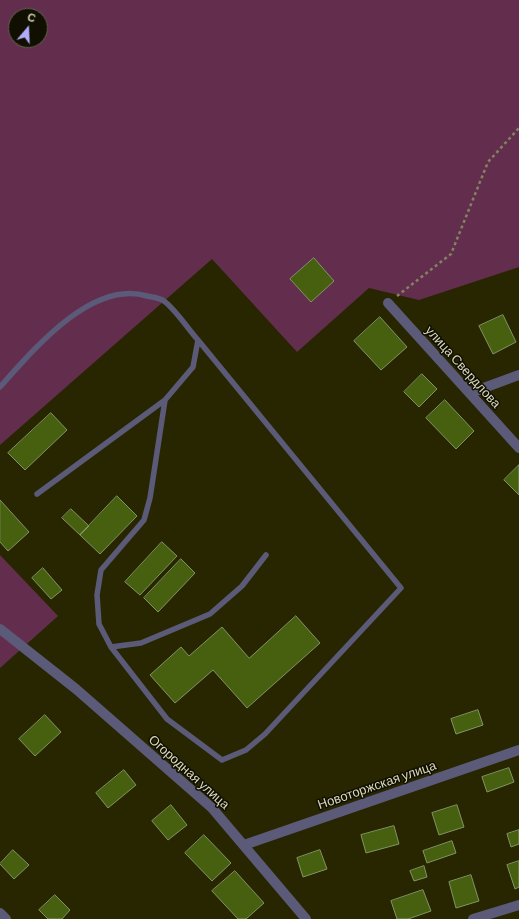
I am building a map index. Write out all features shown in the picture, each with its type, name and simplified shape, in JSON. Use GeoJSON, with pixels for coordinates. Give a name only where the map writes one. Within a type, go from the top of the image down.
{"type":"FeatureCollection","features":[{"type":"Feature","properties":{"kind":"street","name":"улица Свердлова"},"geometry":{"type":"LineString","coordinates":[[388,303],[519,448]]}},
{"type":"Feature","properties":{"kind":"street"},"geometry":{"type":"LineString","coordinates":[[470,394],[519,375]]}},
{"type":"Feature","properties":{"kind":"street","name":"Огородная улица"},"geometry":{"type":"LineString","coordinates":[[0,629],[76,689],[212,808],[306,919]]}},
{"type":"Feature","properties":{"kind":"street","name":"Новоторжская улица"},"geometry":{"type":"LineString","coordinates":[[244,845],[519,750]]}},
{"type":"Feature","properties":{"kind":"street"},"geometry":{"type":"LineString","coordinates":[[473,919],[519,905]]}},
{"type":"Feature","properties":{"kind":"street"},"geometry":{"type":"LineString","coordinates":[[0,913],[6,919]]}},
{"type":"Feature","properties":{"kind":"lane"},"geometry":{"type":"LineString","coordinates":[[0,387],[28,356],[75,313],[105,297],[135,292],[164,301],[198,340],[401,588],[265,734],[246,750],[222,760],[166,720],[111,647],[99,624],[97,595],[101,570],[144,520],[150,498],[165,400]]}},
{"type":"Feature","properties":{"kind":"lane"},"geometry":{"type":"LineString","coordinates":[[37,494],[165,400],[193,367],[198,340]]}},
{"type":"Feature","properties":{"kind":"lane"},"geometry":{"type":"LineString","coordinates":[[111,647],[141,643],[210,614],[242,586],[266,555]]}},
{"type":"Feature","properties":{"kind":"path"},"geometry":{"type":"LineString","coordinates":[[388,303],[451,254],[488,162],[519,128]]}},
{"type":"Feature","properties":{"kind":"shaded area"},"geometry":{"type":"Polygon","coordinates":[[[0,0],[519,0],[519,267],[419,300],[369,288],[297,352],[212,259],[0,445],[0,0]]]}},
{"type":"Feature","properties":{"kind":"shaded area"},"geometry":{"type":"Polygon","coordinates":[[[0,555],[58,616],[0,668],[0,555]]]}},
{"type":"Feature","properties":{"kind":"building"},"geometry":{"type":"Polygon","coordinates":[[[314,258],[334,281],[311,302],[290,279],[314,258]]]}},
{"type":"Feature","properties":{"kind":"building"},"geometry":{"type":"Polygon","coordinates":[[[503,315],[516,342],[493,354],[479,326],[503,315]]]}},
{"type":"Feature","properties":{"kind":"building"},"geometry":{"type":"Polygon","coordinates":[[[380,317],[407,347],[381,370],[354,341],[380,317]]]}},
{"type":"Feature","properties":{"kind":"building"},"geometry":{"type":"Polygon","coordinates":[[[422,374],[437,389],[419,407],[404,392],[422,374]]]}},
{"type":"Feature","properties":{"kind":"building"},"geometry":{"type":"Polygon","coordinates":[[[445,400],[474,431],[456,449],[426,418],[445,400]]]}},
{"type":"Feature","properties":{"kind":"building"},"geometry":{"type":"Polygon","coordinates":[[[51,413],[67,430],[25,470],[8,453],[51,413]]]}},
{"type":"Feature","properties":{"kind":"building"},"geometry":{"type":"Polygon","coordinates":[[[519,465],[519,495],[504,480],[519,465]]]}},
{"type":"Feature","properties":{"kind":"building"},"geometry":{"type":"Polygon","coordinates":[[[117,496],[137,516],[100,554],[80,535],[117,496]]]}},
{"type":"Feature","properties":{"kind":"building"},"geometry":{"type":"Polygon","coordinates":[[[0,500],[29,532],[8,551],[0,542],[0,500]]]}},
{"type":"Feature","properties":{"kind":"building"},"geometry":{"type":"Polygon","coordinates":[[[71,509],[89,526],[80,535],[62,518],[71,509]]]}},
{"type":"Feature","properties":{"kind":"building"},"geometry":{"type":"Polygon","coordinates":[[[162,542],[177,556],[140,595],[125,582],[162,542]]]}},
{"type":"Feature","properties":{"kind":"building"},"geometry":{"type":"Polygon","coordinates":[[[181,559],[195,573],[158,612],[144,598],[181,559]]]}},
{"type":"Feature","properties":{"kind":"building"},"geometry":{"type":"Polygon","coordinates":[[[43,568],[62,590],[51,599],[32,578],[43,568]]]}},
{"type":"Feature","properties":{"kind":"building"},"geometry":{"type":"Polygon","coordinates":[[[296,616],[320,643],[247,708],[213,670],[175,703],[150,675],[181,647],[189,656],[222,627],[249,658],[296,616]]]}},
{"type":"Feature","properties":{"kind":"building"},"geometry":{"type":"Polygon","coordinates":[[[478,710],[483,725],[456,734],[451,719],[478,710]]]}},
{"type":"Feature","properties":{"kind":"building"},"geometry":{"type":"Polygon","coordinates":[[[45,715],[61,732],[35,756],[19,739],[45,715]]]}},
{"type":"Feature","properties":{"kind":"building"},"geometry":{"type":"Polygon","coordinates":[[[509,768],[514,782],[487,792],[482,777],[509,768]]]}},
{"type":"Feature","properties":{"kind":"building"},"geometry":{"type":"Polygon","coordinates":[[[124,770],[136,785],[108,808],[96,793],[124,770]]]}},
{"type":"Feature","properties":{"kind":"building"},"geometry":{"type":"Polygon","coordinates":[[[171,805],[187,825],[168,840],[152,821],[171,805]]]}},
{"type":"Feature","properties":{"kind":"building"},"geometry":{"type":"Polygon","coordinates":[[[457,805],[464,827],[439,835],[432,813],[457,805]]]}},
{"type":"Feature","properties":{"kind":"building"},"geometry":{"type":"Polygon","coordinates":[[[394,826],[399,844],[366,853],[361,835],[394,826]]]}},
{"type":"Feature","properties":{"kind":"building"},"geometry":{"type":"Polygon","coordinates":[[[519,830],[519,844],[511,847],[507,834],[519,830]]]}},
{"type":"Feature","properties":{"kind":"building"},"geometry":{"type":"Polygon","coordinates":[[[204,835],[231,863],[212,881],[185,853],[204,835]]]}},
{"type":"Feature","properties":{"kind":"building"},"geometry":{"type":"Polygon","coordinates":[[[452,841],[456,853],[427,863],[423,851],[452,841]]]}},
{"type":"Feature","properties":{"kind":"building"},"geometry":{"type":"Polygon","coordinates":[[[13,850],[29,865],[14,879],[0,864],[13,850]]]}},
{"type":"Feature","properties":{"kind":"building"},"geometry":{"type":"Polygon","coordinates":[[[320,850],[327,869],[303,877],[297,858],[320,850]]]}},
{"type":"Feature","properties":{"kind":"building"},"geometry":{"type":"Polygon","coordinates":[[[519,861],[519,887],[515,889],[507,865],[519,861]]]}},
{"type":"Feature","properties":{"kind":"building"},"geometry":{"type":"Polygon","coordinates":[[[424,866],[427,877],[414,881],[410,871],[424,866]]]}},
{"type":"Feature","properties":{"kind":"building"},"geometry":{"type":"Polygon","coordinates":[[[235,871],[264,903],[246,919],[238,919],[212,891],[235,871]]]}},
{"type":"Feature","properties":{"kind":"building"},"geometry":{"type":"Polygon","coordinates":[[[471,875],[479,901],[456,908],[449,882],[471,875]]]}},
{"type":"Feature","properties":{"kind":"building"},"geometry":{"type":"Polygon","coordinates":[[[423,890],[431,911],[408,919],[397,919],[391,901],[423,890]]]}},
{"type":"Feature","properties":{"kind":"building"},"geometry":{"type":"Polygon","coordinates":[[[55,895],[70,910],[62,919],[48,919],[39,910],[55,895]]]}}]}
